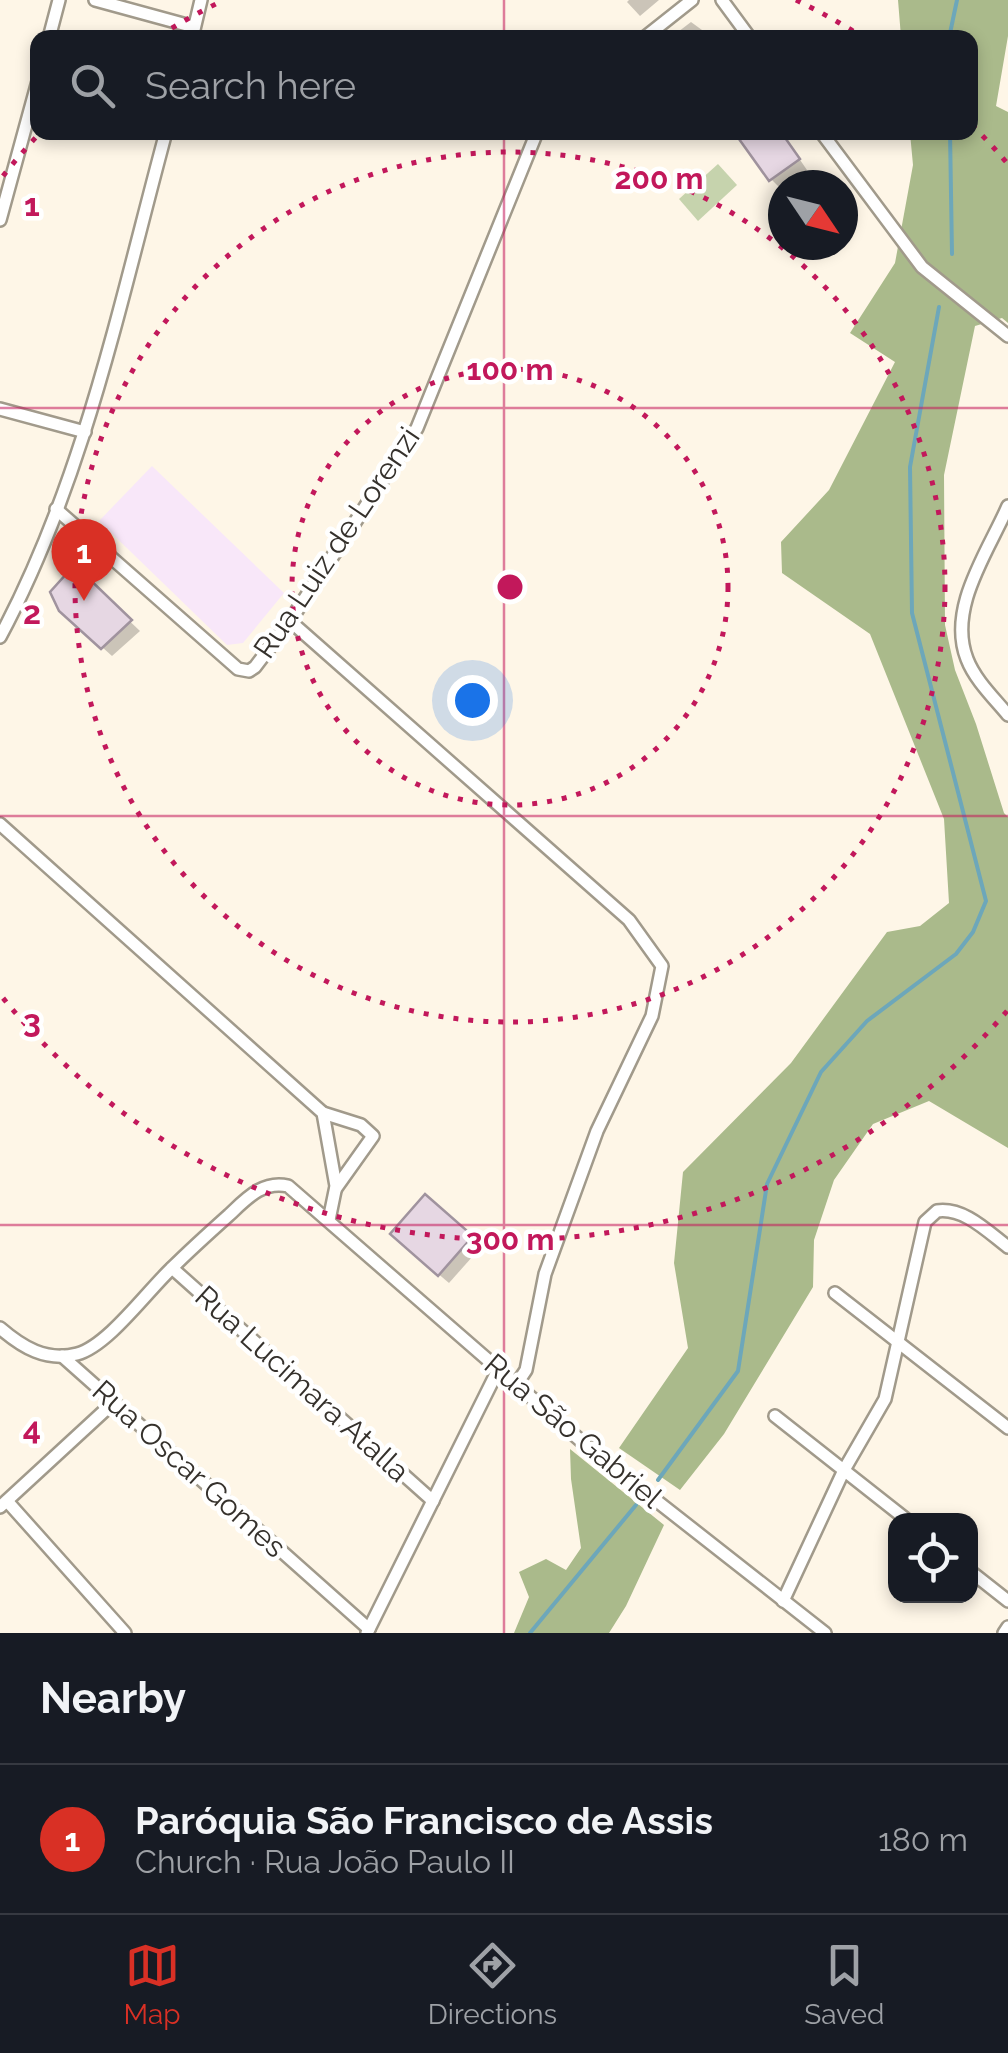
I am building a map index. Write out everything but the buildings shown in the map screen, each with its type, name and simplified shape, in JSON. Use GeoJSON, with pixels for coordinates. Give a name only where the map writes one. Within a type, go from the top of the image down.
{"type":"FeatureCollection","features":[{"type":"Feature","properties":{"kind":"street"},"geometry":{"type":"LineString","coordinates":[[51,30],[59,0]]}},
{"type":"Feature","properties":{"kind":"street"},"geometry":{"type":"LineString","coordinates":[[94,0],[187,30]]}},
{"type":"Feature","properties":{"kind":"street"},"geometry":{"type":"LineString","coordinates":[[194,30],[201,0]]}},
{"type":"Feature","properties":{"kind":"street"},"geometry":{"type":"LineString","coordinates":[[654,30],[692,0]]}},
{"type":"Feature","properties":{"kind":"street"},"geometry":{"type":"LineString","coordinates":[[722,0],[744,30]]}},
{"type":"Feature","properties":{"kind":"street"},"geometry":{"type":"LineString","coordinates":[[0,220],[30,110]]}},
{"type":"Feature","properties":{"kind":"street"},"geometry":{"type":"LineString","coordinates":[[0,636],[56,510],[85,432],[164,140]]}},
{"type":"Feature","properties":{"kind":"street","name":"Rua Luiz de Lorenzi"},"geometry":{"type":"LineString","coordinates":[[56,510],[231,663],[245,671],[262,660],[417,428],[534,140]]}},
{"type":"Feature","properties":{"kind":"street"},"geometry":{"type":"LineString","coordinates":[[827,140],[922,267],[1008,336]]}},
{"type":"Feature","properties":{"kind":"street"},"geometry":{"type":"LineString","coordinates":[[0,408],[85,432]]}},
{"type":"Feature","properties":{"kind":"street"},"geometry":{"type":"LineString","coordinates":[[1008,506],[963,606],[960,629],[972,668],[1008,715]]}},
{"type":"Feature","properties":{"kind":"street"},"geometry":{"type":"LineString","coordinates":[[290,621],[629,920],[662,966],[652,1016],[598,1131],[545,1274],[526,1370],[516,1386]]}},
{"type":"Feature","properties":{"kind":"street"},"geometry":{"type":"LineString","coordinates":[[0,824],[323,1112],[361,1125],[373,1136],[336,1188]]}},
{"type":"Feature","properties":{"kind":"street"},"geometry":{"type":"LineString","coordinates":[[323,1112],[336,1188],[330,1220]]}},
{"type":"Feature","properties":{"kind":"street","name":"Rua São Gabriel"},"geometry":{"type":"LineString","coordinates":[[172,1268],[254,1192],[284,1184],[588,1447],[825,1633]]}},
{"type":"Feature","properties":{"kind":"street"},"geometry":{"type":"LineString","coordinates":[[783,1600],[844,1470],[884,1399],[922,1231],[929,1216],[942,1210],[953,1211],[1008,1247]]}},
{"type":"Feature","properties":{"kind":"street"},"geometry":{"type":"LineString","coordinates":[[62,1356],[82,1353],[100,1341],[172,1268]]}},
{"type":"Feature","properties":{"kind":"street","name":"Rua Lucimara Atalla"},"geometry":{"type":"LineString","coordinates":[[172,1268],[432,1501]]}},
{"type":"Feature","properties":{"kind":"street"},"geometry":{"type":"LineString","coordinates":[[835,1293],[1008,1428]]}},
{"type":"Feature","properties":{"kind":"street","name":"Rua Oscar Gomes"},"geometry":{"type":"LineString","coordinates":[[1,1330],[36,1352],[62,1356],[368,1631]]}},
{"type":"Feature","properties":{"kind":"street"},"geometry":{"type":"LineString","coordinates":[[368,1631],[498,1370]]}},
{"type":"Feature","properties":{"kind":"street"},"geometry":{"type":"LineString","coordinates":[[114,1402],[4,1504],[125,1633]]}},
{"type":"Feature","properties":{"kind":"street"},"geometry":{"type":"LineString","coordinates":[[776,1416],[898,1513]]}},
{"type":"Feature","properties":{"kind":"street"},"geometry":{"type":"LineString","coordinates":[[978,1577],[1008,1600]]}},
{"type":"Feature","properties":{"kind":"shaded area"},"geometry":{"type":"Polygon","coordinates":[[[152,466],[284,593],[243,643],[227,645],[99,521],[152,466]]]}},
{"type":"Feature","properties":{"kind":"green space"},"geometry":{"type":"Polygon","coordinates":[[[898,0],[1008,0],[1008,36],[996,106],[1008,112],[1008,323],[1002,318],[975,326],[944,475],[945,625],[955,670],[1008,817],[1008,1148],[929,1101],[873,1124],[834,1180],[814,1240],[813,1287],[724,1434],[680,1490],[619,1448],[688,1348],[674,1263],[683,1172],[791,1063],[887,932],[920,926],[949,903],[944,819],[870,634],[782,573],[781,542],[829,490],[895,362],[850,333],[895,263],[913,165],[911,140],[978,140],[978,30],[900,30],[898,0]]]}},
{"type":"Feature","properties":{"kind":"green space"},"geometry":{"type":"Polygon","coordinates":[[[718,164],[737,185],[698,221],[679,199],[718,164]]]}},
{"type":"Feature","properties":{"kind":"green space"},"geometry":{"type":"Polygon","coordinates":[[[570,1449],[664,1525],[609,1633],[514,1633],[529,1597],[519,1572],[546,1559],[566,1570],[581,1548],[570,1449]]]}},
{"type":"Feature","properties":{"kind":"waterway"},"geometry":{"type":"LineString","coordinates":[[951,30],[957,0]]}},
{"type":"Feature","properties":{"kind":"waterway"},"geometry":{"type":"LineString","coordinates":[[950,140],[952,254]]}},
{"type":"Feature","properties":{"kind":"waterway"},"geometry":{"type":"LineString","coordinates":[[658,1480],[738,1371],[767,1184],[821,1072],[867,1021],[956,954],[973,932],[986,901],[912,613],[910,467],[939,307]]}},
{"type":"Feature","properties":{"kind":"waterway"},"geometry":{"type":"LineString","coordinates":[[530,1633],[636,1505]]}},
{"type":"Feature","properties":{"kind":"place","name":"Paróquia São Francisco de Assis"},"geometry":{"type":"Point","coordinates":[84,601]}}]}
